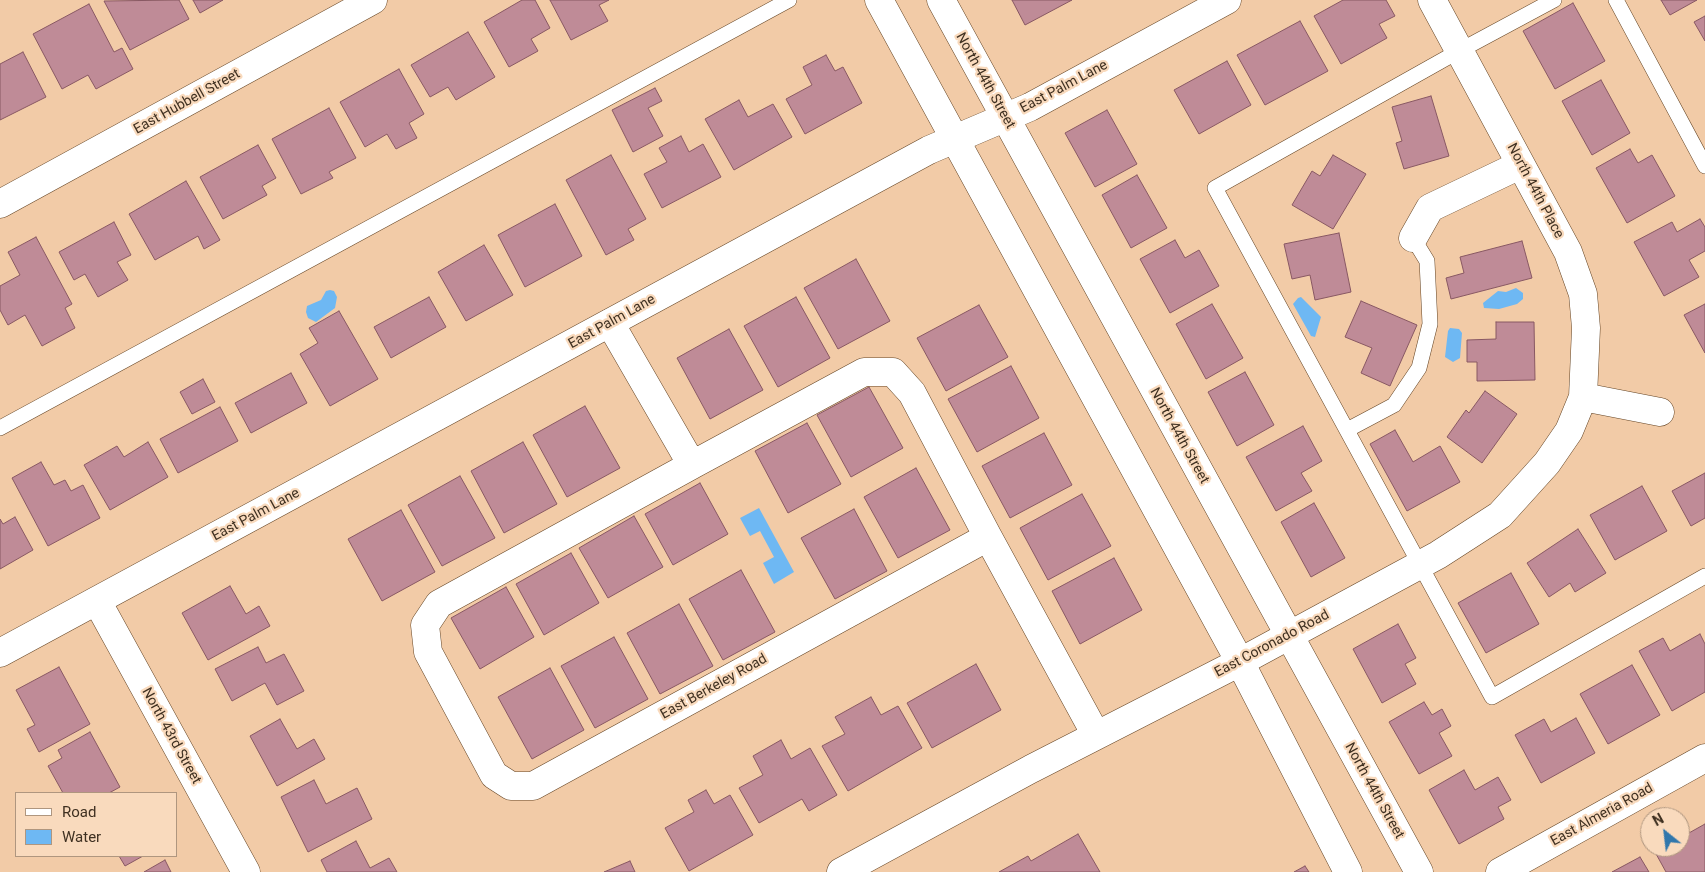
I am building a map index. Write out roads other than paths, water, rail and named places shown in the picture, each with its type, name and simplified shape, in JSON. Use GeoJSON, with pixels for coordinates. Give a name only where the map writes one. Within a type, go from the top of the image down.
{"type":"FeatureCollection","features":[{"type":"Feature","properties":{"kind":"street","name":"East Hubbell Street"},"geometry":{"type":"LineString","coordinates":[[0,204],[373,0]]}},
{"type":"Feature","properties":{"kind":"street"},"geometry":{"type":"LineString","coordinates":[[879,0],[956,138],[1240,662],[1348,872]]}},
{"type":"Feature","properties":{"kind":"street","name":"North 44th Street"},"geometry":{"type":"LineString","coordinates":[[941,0],[1419,872]]}},
{"type":"Feature","properties":{"kind":"street","name":"East Palm Lane"},"geometry":{"type":"LineString","coordinates":[[0,652],[929,150],[1030,106],[1227,0]]}},
{"type":"Feature","properties":{"kind":"street","name":"North 44th Place"},"geometry":{"type":"LineString","coordinates":[[1432,0],[1568,252],[1583,294],[1586,328],[1583,397]]}},
{"type":"Feature","properties":{"kind":"street"},"geometry":{"type":"LineString","coordinates":[[1412,238],[1430,208],[1520,165]]}},
{"type":"Feature","properties":{"kind":"street"},"geometry":{"type":"LineString","coordinates":[[610,323],[692,466]]}},
{"type":"Feature","properties":{"kind":"street","name":"East Berkeley Road"},"geometry":{"type":"LineString","coordinates":[[864,372],[893,372],[912,393],[988,536],[533,786],[511,786],[494,775],[437,670],[428,652],[424,625],[439,604],[692,466],[864,372]]}},
{"type":"Feature","properties":{"kind":"street"},"geometry":{"type":"LineString","coordinates":[[1583,397],[1660,412]]}},
{"type":"Feature","properties":{"kind":"street","name":"East Coronado Road"},"geometry":{"type":"LineString","coordinates":[[841,872],[1096,735],[1289,636],[1438,555],[1500,515],[1547,463],[1569,431],[1583,397]]}},
{"type":"Feature","properties":{"kind":"street"},"geometry":{"type":"LineString","coordinates":[[988,536],[1096,735]]}},
{"type":"Feature","properties":{"kind":"street","name":"North 43rd Street"},"geometry":{"type":"LineString","coordinates":[[97,600],[246,872]]}},
{"type":"Feature","properties":{"kind":"street","name":"East Almeria Road"},"geometry":{"type":"LineString","coordinates":[[1500,872],[1705,758]]}},
{"type":"Feature","properties":{"kind":"lane"},"geometry":{"type":"LineString","coordinates":[[0,428],[789,0]]}},
{"type":"Feature","properties":{"kind":"lane"},"geometry":{"type":"LineString","coordinates":[[1554,0],[1215,188],[1492,697],[1705,576]]}},
{"type":"Feature","properties":{"kind":"lane"},"geometry":{"type":"LineString","coordinates":[[1616,0],[1705,166]]}},
{"type":"Feature","properties":{"kind":"lane"},"geometry":{"type":"LineString","coordinates":[[1347,430],[1394,404],[1419,368],[1430,324],[1427,262],[1412,238]]}},
{"type":"Feature","properties":{"kind":"water"},"geometry":{"type":"Polygon","coordinates":[[[1516,288],[1523,293],[1523,299],[1517,304],[1499,309],[1484,308],[1483,303],[1498,291],[1506,292],[1516,288]]]}},
{"type":"Feature","properties":{"kind":"water"},"geometry":{"type":"Polygon","coordinates":[[[326,291],[334,291],[337,297],[335,308],[316,322],[308,318],[307,306],[321,300],[326,291]]]}},
{"type":"Feature","properties":{"kind":"water"},"geometry":{"type":"Polygon","coordinates":[[[1301,297],[1321,317],[1315,337],[1311,336],[1293,304],[1301,297]]]}},
{"type":"Feature","properties":{"kind":"water"},"geometry":{"type":"Polygon","coordinates":[[[1450,328],[1459,329],[1462,333],[1460,358],[1453,362],[1445,357],[1450,328]]]}},
{"type":"Feature","properties":{"kind":"water"},"geometry":{"type":"Polygon","coordinates":[[[759,508],[794,572],[774,584],[763,563],[774,557],[760,531],[750,536],[740,518],[759,508]]]}}]}
